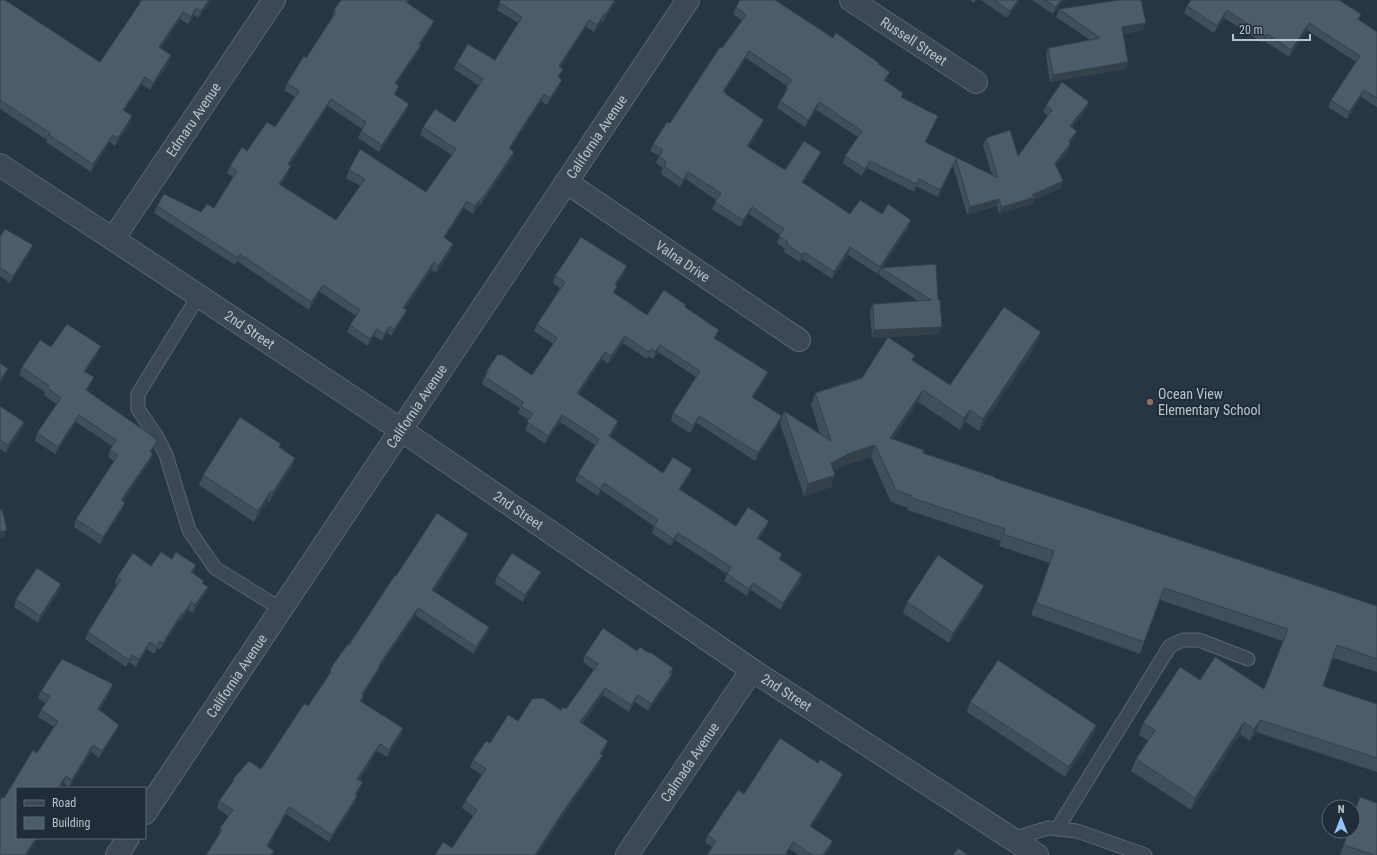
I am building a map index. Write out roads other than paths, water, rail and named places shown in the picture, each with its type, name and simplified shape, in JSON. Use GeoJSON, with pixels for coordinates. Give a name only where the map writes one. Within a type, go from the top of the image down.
{"type":"FeatureCollection","features":[{"type":"Feature","properties":{"kind":"street","name":"Edmaru Avenue"},"geometry":{"type":"LineString","coordinates":[[113,239],[274,0]]}},
{"type":"Feature","properties":{"kind":"street","name":"California Avenue"},"geometry":{"type":"LineString","coordinates":[[146,812],[688,0]]}},
{"type":"Feature","properties":{"kind":"street","name":"Russell Street"},"geometry":{"type":"LineString","coordinates":[[851,0],[976,82]]}},
{"type":"Feature","properties":{"kind":"street","name":"2nd Street"},"geometry":{"type":"LineString","coordinates":[[0,165],[199,295],[752,670],[1037,855]]}},
{"type":"Feature","properties":{"kind":"street","name":"Valna Drive"},"geometry":{"type":"LineString","coordinates":[[566,182],[799,340]]}},
{"type":"Feature","properties":{"kind":"street","name":"Calmada Avenue"},"geometry":{"type":"LineString","coordinates":[[628,855],[752,670]]}},
{"type":"Feature","properties":{"kind":"street"},"geometry":{"type":"LineString","coordinates":[[117,855],[127,839]]}},
{"type":"Feature","properties":{"kind":"lane"},"geometry":{"type":"LineString","coordinates":[[199,295],[138,394],[138,409],[157,437],[166,455],[190,530],[215,568],[281,609]]}},
{"type":"Feature","properties":{"kind":"lane"},"geometry":{"type":"LineString","coordinates":[[1057,829],[1170,646],[1183,640],[1199,640],[1248,659]]}},
{"type":"Feature","properties":{"kind":"lane"},"geometry":{"type":"LineString","coordinates":[[1012,839],[1048,828],[1077,831],[1145,855]]}},
{"type":"Feature","properties":{"kind":"place","name":"Ocean View Elementary School"},"geometry":{"type":"Point","coordinates":[1150,402]}}]}
